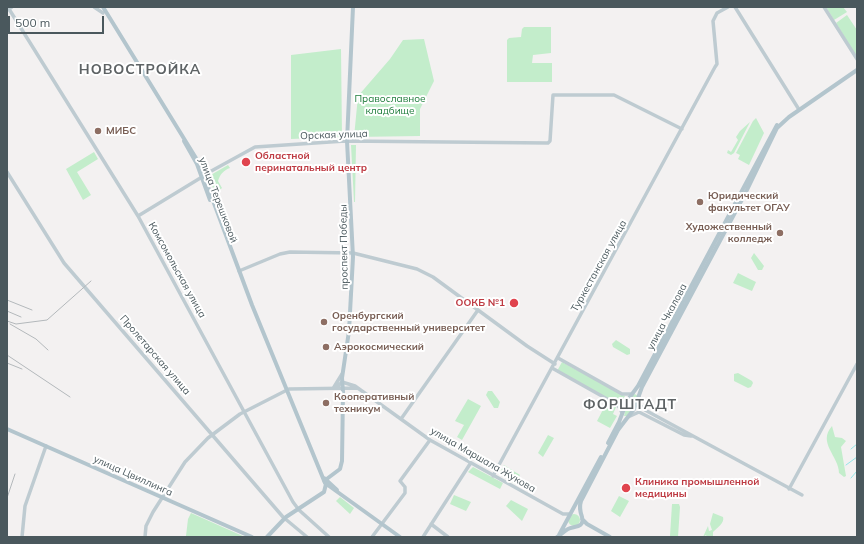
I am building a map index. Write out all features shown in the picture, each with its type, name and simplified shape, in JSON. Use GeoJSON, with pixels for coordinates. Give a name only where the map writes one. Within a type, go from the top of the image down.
{"type":"FeatureCollection","features":[{"type":"Feature","properties":{"kind":"main road"},"geometry":{"type":"LineString","coordinates":[[94,7],[104,9]]}},
{"type":"Feature","properties":{"kind":"main road","name":"улица Терешковой"},"geometry":{"type":"LineString","coordinates":[[100,7],[104,9],[189,144],[203,176],[286,390]]}},
{"type":"Feature","properties":{"kind":"main road","name":"проспект Победы"},"geometry":{"type":"LineString","coordinates":[[267,537],[284,519],[324,492],[324,481],[340,469],[342,464],[342,382],[351,314],[353,253],[347,141],[353,7]]}},
{"type":"Feature","properties":{"kind":"main road","name":"Туркестанская улица"},"geometry":{"type":"LineString","coordinates":[[493,476],[717,64],[713,21],[717,13],[728,7]]}},
{"type":"Feature","properties":{"kind":"main road"},"geometry":{"type":"LineString","coordinates":[[735,7],[799,109]]}},
{"type":"Feature","properties":{"kind":"main road"},"geometry":{"type":"LineString","coordinates":[[824,7],[857,59]]}},
{"type":"Feature","properties":{"kind":"main road","name":"Комсомольская улица"},"geometry":{"type":"LineString","coordinates":[[10,9],[138,216],[298,509],[329,537]]}},
{"type":"Feature","properties":{"kind":"main road","name":"улица Чкалова"},"geometry":{"type":"LineString","coordinates":[[570,514],[619,422],[632,394],[679,314],[730,220],[776,127],[799,109],[857,69]]}},
{"type":"Feature","properties":{"kind":"main road","name":"Орская улица"},"geometry":{"type":"LineString","coordinates":[[138,216],[253,147],[347,141],[549,143],[553,95],[614,95],[682,130]]}},
{"type":"Feature","properties":{"kind":"main road","name":"Пролетарская улица"},"geometry":{"type":"LineString","coordinates":[[7,172],[64,263],[284,519],[307,537]]}},
{"type":"Feature","properties":{"kind":"main road","name":"улица Терешковой"},"geometry":{"type":"LineString","coordinates":[[203,176],[249,306],[324,481]]}},
{"type":"Feature","properties":{"kind":"main road"},"geometry":{"type":"LineString","coordinates":[[239,271],[277,255],[292,252],[353,253],[406,266],[426,273],[527,346],[555,364]]}},
{"type":"Feature","properties":{"kind":"main road"},"geometry":{"type":"LineString","coordinates":[[401,419],[478,310]]}},
{"type":"Feature","properties":{"kind":"main road","name":"улица Чкалова"},"geometry":{"type":"LineString","coordinates":[[581,517],[579,508],[581,501],[618,430],[628,417],[639,397],[642,387],[679,314]]}},
{"type":"Feature","properties":{"kind":"main road"},"geometry":{"type":"LineString","coordinates":[[558,358],[622,394],[637,393],[641,407],[638,408],[639,412]]}},
{"type":"Feature","properties":{"kind":"main road"},"geometry":{"type":"LineString","coordinates":[[789,489],[857,364]]}},
{"type":"Feature","properties":{"kind":"main road"},"geometry":{"type":"LineString","coordinates":[[552,368],[616,404],[620,408],[624,417],[628,417],[639,412]]}},
{"type":"Feature","properties":{"kind":"main road"},"geometry":{"type":"LineString","coordinates":[[335,388],[343,373]]}},
{"type":"Feature","properties":{"kind":"main road"},"geometry":{"type":"LineString","coordinates":[[335,388],[342,382]]}},
{"type":"Feature","properties":{"kind":"main road","name":"улица Маршала Жукова"},"geometry":{"type":"LineString","coordinates":[[342,382],[358,388],[430,440],[470,464],[563,514],[570,514]]}},
{"type":"Feature","properties":{"kind":"main road"},"geometry":{"type":"LineString","coordinates":[[145,537],[149,520],[185,462],[212,434],[244,411],[286,390],[358,388]]}},
{"type":"Feature","properties":{"kind":"main road"},"geometry":{"type":"LineString","coordinates":[[641,407],[802,495]]}},
{"type":"Feature","properties":{"kind":"main road"},"geometry":{"type":"LineString","coordinates":[[639,412],[684,435],[692,436]]}},
{"type":"Feature","properties":{"kind":"main road","name":"улица Цвиллинга"},"geometry":{"type":"LineString","coordinates":[[7,429],[252,537]]}},
{"type":"Feature","properties":{"kind":"main road"},"geometry":{"type":"LineString","coordinates":[[372,537],[405,493],[405,487],[400,481],[430,440]]}},
{"type":"Feature","properties":{"kind":"main road"},"geometry":{"type":"LineString","coordinates":[[22,537],[25,506],[46,446]]}},
{"type":"Feature","properties":{"kind":"main road"},"geometry":{"type":"LineString","coordinates":[[423,537],[470,464]]}},
{"type":"Feature","properties":{"kind":"main road"},"geometry":{"type":"LineString","coordinates":[[324,481],[400,537]]}},
{"type":"Feature","properties":{"kind":"main road"},"geometry":{"type":"LineString","coordinates":[[557,537],[570,514],[577,513],[587,524],[610,537]]}},
{"type":"Feature","properties":{"kind":"main road"},"geometry":{"type":"LineString","coordinates":[[563,514],[566,522],[572,528]]}},
{"type":"Feature","properties":{"kind":"main road"},"geometry":{"type":"LineString","coordinates":[[580,525],[581,517]]}},
{"type":"Feature","properties":{"kind":"main road"},"geometry":{"type":"LineString","coordinates":[[431,524],[448,537]]}},
{"type":"Feature","properties":{"kind":"main road"},"geometry":{"type":"LineString","coordinates":[[557,537],[572,528],[587,524]]}},
{"type":"Feature","properties":{"kind":"green space"},"geometry":{"type":"Polygon","coordinates":[[[826,7],[843,7],[847,12],[834,20],[826,7]]]}},
{"type":"Feature","properties":{"kind":"green space"},"geometry":{"type":"Polygon","coordinates":[[[847,15],[857,30],[857,58],[836,23],[847,15]]]}},
{"type":"Feature","properties":{"kind":"green space"},"geometry":{"type":"Polygon","coordinates":[[[524,27],[551,27],[551,53],[533,55],[532,63],[552,63],[552,82],[507,82],[507,40],[509,38],[521,37],[522,29],[524,27]]]}},
{"type":"Feature","properties":{"kind":"green space","name":"Православное кладбище"},"geometry":{"type":"Polygon","coordinates":[[[424,39],[434,81],[420,109],[420,136],[354,137],[358,96],[390,59],[403,40],[424,39]]]}},
{"type":"Feature","properties":{"kind":"green space"},"geometry":{"type":"Polygon","coordinates":[[[341,49],[342,137],[291,139],[291,55],[341,49]]]}},
{"type":"Feature","properties":{"kind":"green space"},"geometry":{"type":"Polygon","coordinates":[[[756,118],[764,133],[749,165],[738,159],[740,155],[736,153],[756,118]]]}},
{"type":"Feature","properties":{"kind":"green space"},"geometry":{"type":"Polygon","coordinates":[[[750,122],[734,153],[731,155],[727,153],[728,150],[731,152],[738,140],[736,137],[740,131],[750,122]]]}},
{"type":"Feature","properties":{"kind":"green space"},"geometry":{"type":"Polygon","coordinates":[[[351,145],[356,145],[355,202],[354,202],[351,145]]]}},
{"type":"Feature","properties":{"kind":"green space"},"geometry":{"type":"Polygon","coordinates":[[[94,152],[98,159],[77,172],[91,195],[83,200],[66,169],[94,152]]]}},
{"type":"Feature","properties":{"kind":"green space"},"geometry":{"type":"Polygon","coordinates":[[[228,165],[230,168],[222,173],[218,181],[222,188],[215,194],[209,176],[228,165]]]}},
{"type":"Feature","properties":{"kind":"green space"},"geometry":{"type":"Polygon","coordinates":[[[754,253],[764,266],[762,270],[758,270],[751,258],[754,253]]]}},
{"type":"Feature","properties":{"kind":"green space"},"geometry":{"type":"Polygon","coordinates":[[[738,273],[756,282],[752,291],[733,283],[738,273]]]}},
{"type":"Feature","properties":{"kind":"green space"},"geometry":{"type":"Polygon","coordinates":[[[616,340],[630,349],[630,354],[627,355],[613,347],[612,344],[616,340]]]}},
{"type":"Feature","properties":{"kind":"green space"},"geometry":{"type":"Polygon","coordinates":[[[562,362],[625,396],[620,406],[557,371],[562,362]]]}},
{"type":"Feature","properties":{"kind":"green space"},"geometry":{"type":"Polygon","coordinates":[[[738,373],[752,381],[753,383],[751,387],[748,388],[734,381],[734,374],[738,373]]]}},
{"type":"Feature","properties":{"kind":"green space"},"geometry":{"type":"Polygon","coordinates":[[[488,391],[492,391],[500,402],[498,408],[494,408],[486,395],[488,391]]]}},
{"type":"Feature","properties":{"kind":"green space"},"geometry":{"type":"Polygon","coordinates":[[[634,394],[637,395],[636,402],[627,416],[624,416],[627,403],[634,394]]]}},
{"type":"Feature","properties":{"kind":"green space"},"geometry":{"type":"Polygon","coordinates":[[[468,399],[481,406],[462,440],[457,437],[464,425],[455,421],[468,399]]]}},
{"type":"Feature","properties":{"kind":"green space"},"geometry":{"type":"Polygon","coordinates":[[[607,402],[616,407],[613,414],[617,416],[610,428],[597,421],[607,402]]]}},
{"type":"Feature","properties":{"kind":"green space"},"geometry":{"type":"Polygon","coordinates":[[[832,426],[835,437],[842,438],[846,441],[841,447],[846,476],[844,477],[839,473],[836,461],[828,444],[828,432],[832,426]]]}},
{"type":"Feature","properties":{"kind":"green space"},"geometry":{"type":"Polygon","coordinates":[[[548,435],[554,438],[543,457],[538,453],[548,435]]]}},
{"type":"Feature","properties":{"kind":"green space"},"geometry":{"type":"Polygon","coordinates":[[[504,465],[520,475],[515,484],[499,474],[504,465]]]}},
{"type":"Feature","properties":{"kind":"green space"},"geometry":{"type":"Polygon","coordinates":[[[473,467],[503,483],[500,489],[468,472],[473,467]]]}},
{"type":"Feature","properties":{"kind":"green space"},"geometry":{"type":"Polygon","coordinates":[[[454,495],[471,502],[466,511],[450,504],[454,495]]]}},
{"type":"Feature","properties":{"kind":"green space"},"geometry":{"type":"Polygon","coordinates":[[[619,496],[629,501],[620,517],[611,511],[619,496]]]}},
{"type":"Feature","properties":{"kind":"green space"},"geometry":{"type":"Polygon","coordinates":[[[340,497],[354,508],[350,514],[336,501],[340,497]]]}},
{"type":"Feature","properties":{"kind":"green space"},"geometry":{"type":"Polygon","coordinates":[[[511,500],[528,509],[522,521],[506,506],[511,500]]]}},
{"type":"Feature","properties":{"kind":"green space"},"geometry":{"type":"Polygon","coordinates":[[[672,504],[679,504],[680,507],[678,537],[670,536],[672,504]]]}},
{"type":"Feature","properties":{"kind":"green space"},"geometry":{"type":"Polygon","coordinates":[[[191,513],[245,537],[186,536],[188,519],[191,513]]]}},
{"type":"Feature","properties":{"kind":"green space"},"geometry":{"type":"Polygon","coordinates":[[[713,513],[723,517],[723,521],[713,532],[713,537],[707,537],[706,535],[703,537],[708,526],[709,531],[712,530],[710,524],[713,513]]]}},
{"type":"Feature","properties":{"kind":"green space"},"geometry":{"type":"Polygon","coordinates":[[[572,514],[576,514],[580,520],[576,526],[572,526],[568,522],[568,518],[572,514]]]}},
{"type":"Feature","properties":{"kind":"waterway"},"geometry":{"type":"LineString","coordinates":[[851,449],[857,444]]}},
{"type":"Feature","properties":{"kind":"waterway"},"geometry":{"type":"LineString","coordinates":[[846,465],[857,457]]}},
{"type":"Feature","properties":{"kind":"waterway"},"geometry":{"type":"LineString","coordinates":[[851,478],[857,471]]}},
{"type":"Feature","properties":{"kind":"railway"},"geometry":{"type":"LineString","coordinates":[[7,321],[16,324],[47,320],[91,281]]}},
{"type":"Feature","properties":{"kind":"railway"},"geometry":{"type":"LineString","coordinates":[[7,300],[32,310]]}},
{"type":"Feature","properties":{"kind":"railway"},"geometry":{"type":"LineString","coordinates":[[7,311],[21,317]]}},
{"type":"Feature","properties":{"kind":"railway"},"geometry":{"type":"LineString","coordinates":[[10,324],[36,339],[48,350]]}},
{"type":"Feature","properties":{"kind":"railway"},"geometry":{"type":"LineString","coordinates":[[7,355],[70,397]]}},
{"type":"Feature","properties":{"kind":"railway"},"geometry":{"type":"LineString","coordinates":[[7,363],[22,369]]}},
{"type":"Feature","properties":{"kind":"railway"},"geometry":{"type":"LineString","coordinates":[[7,498],[15,474]]}},
{"type":"Feature","properties":{"kind":"place","name":"МИБС"},"geometry":{"type":"Point","coordinates":[98,131]}},
{"type":"Feature","properties":{"kind":"place","name":"Областной перинатальный центр"},"geometry":{"type":"Point","coordinates":[246,162]}},
{"type":"Feature","properties":{"kind":"place","name":"Юридический факультет ОГАУ"},"geometry":{"type":"Point","coordinates":[700,202]}},
{"type":"Feature","properties":{"kind":"place","name":"Художественный колледж"},"geometry":{"type":"Point","coordinates":[780,233]}},
{"type":"Feature","properties":{"kind":"place","name":"ООКБ №1"},"geometry":{"type":"Point","coordinates":[514,303]}},
{"type":"Feature","properties":{"kind":"place","name":"Оренбургский государственный университет"},"geometry":{"type":"Point","coordinates":[324,322]}},
{"type":"Feature","properties":{"kind":"place","name":"Аэрокосмический"},"geometry":{"type":"Point","coordinates":[326,347]}},
{"type":"Feature","properties":{"kind":"place","name":"Кооперативный техникум"},"geometry":{"type":"Point","coordinates":[326,403]}},
{"type":"Feature","properties":{"kind":"place","name":"Клиника промышленной медицины"},"geometry":{"type":"Point","coordinates":[626,488]}},
{"type":"Feature","properties":{"kind":"district","name":"НОВОСТРОЙКА"},"geometry":{"type":"Point","coordinates":[140,70]}},
{"type":"Feature","properties":{"kind":"district","name":"ФОРШТАДТ"},"geometry":{"type":"Point","coordinates":[630,405]}}]}
